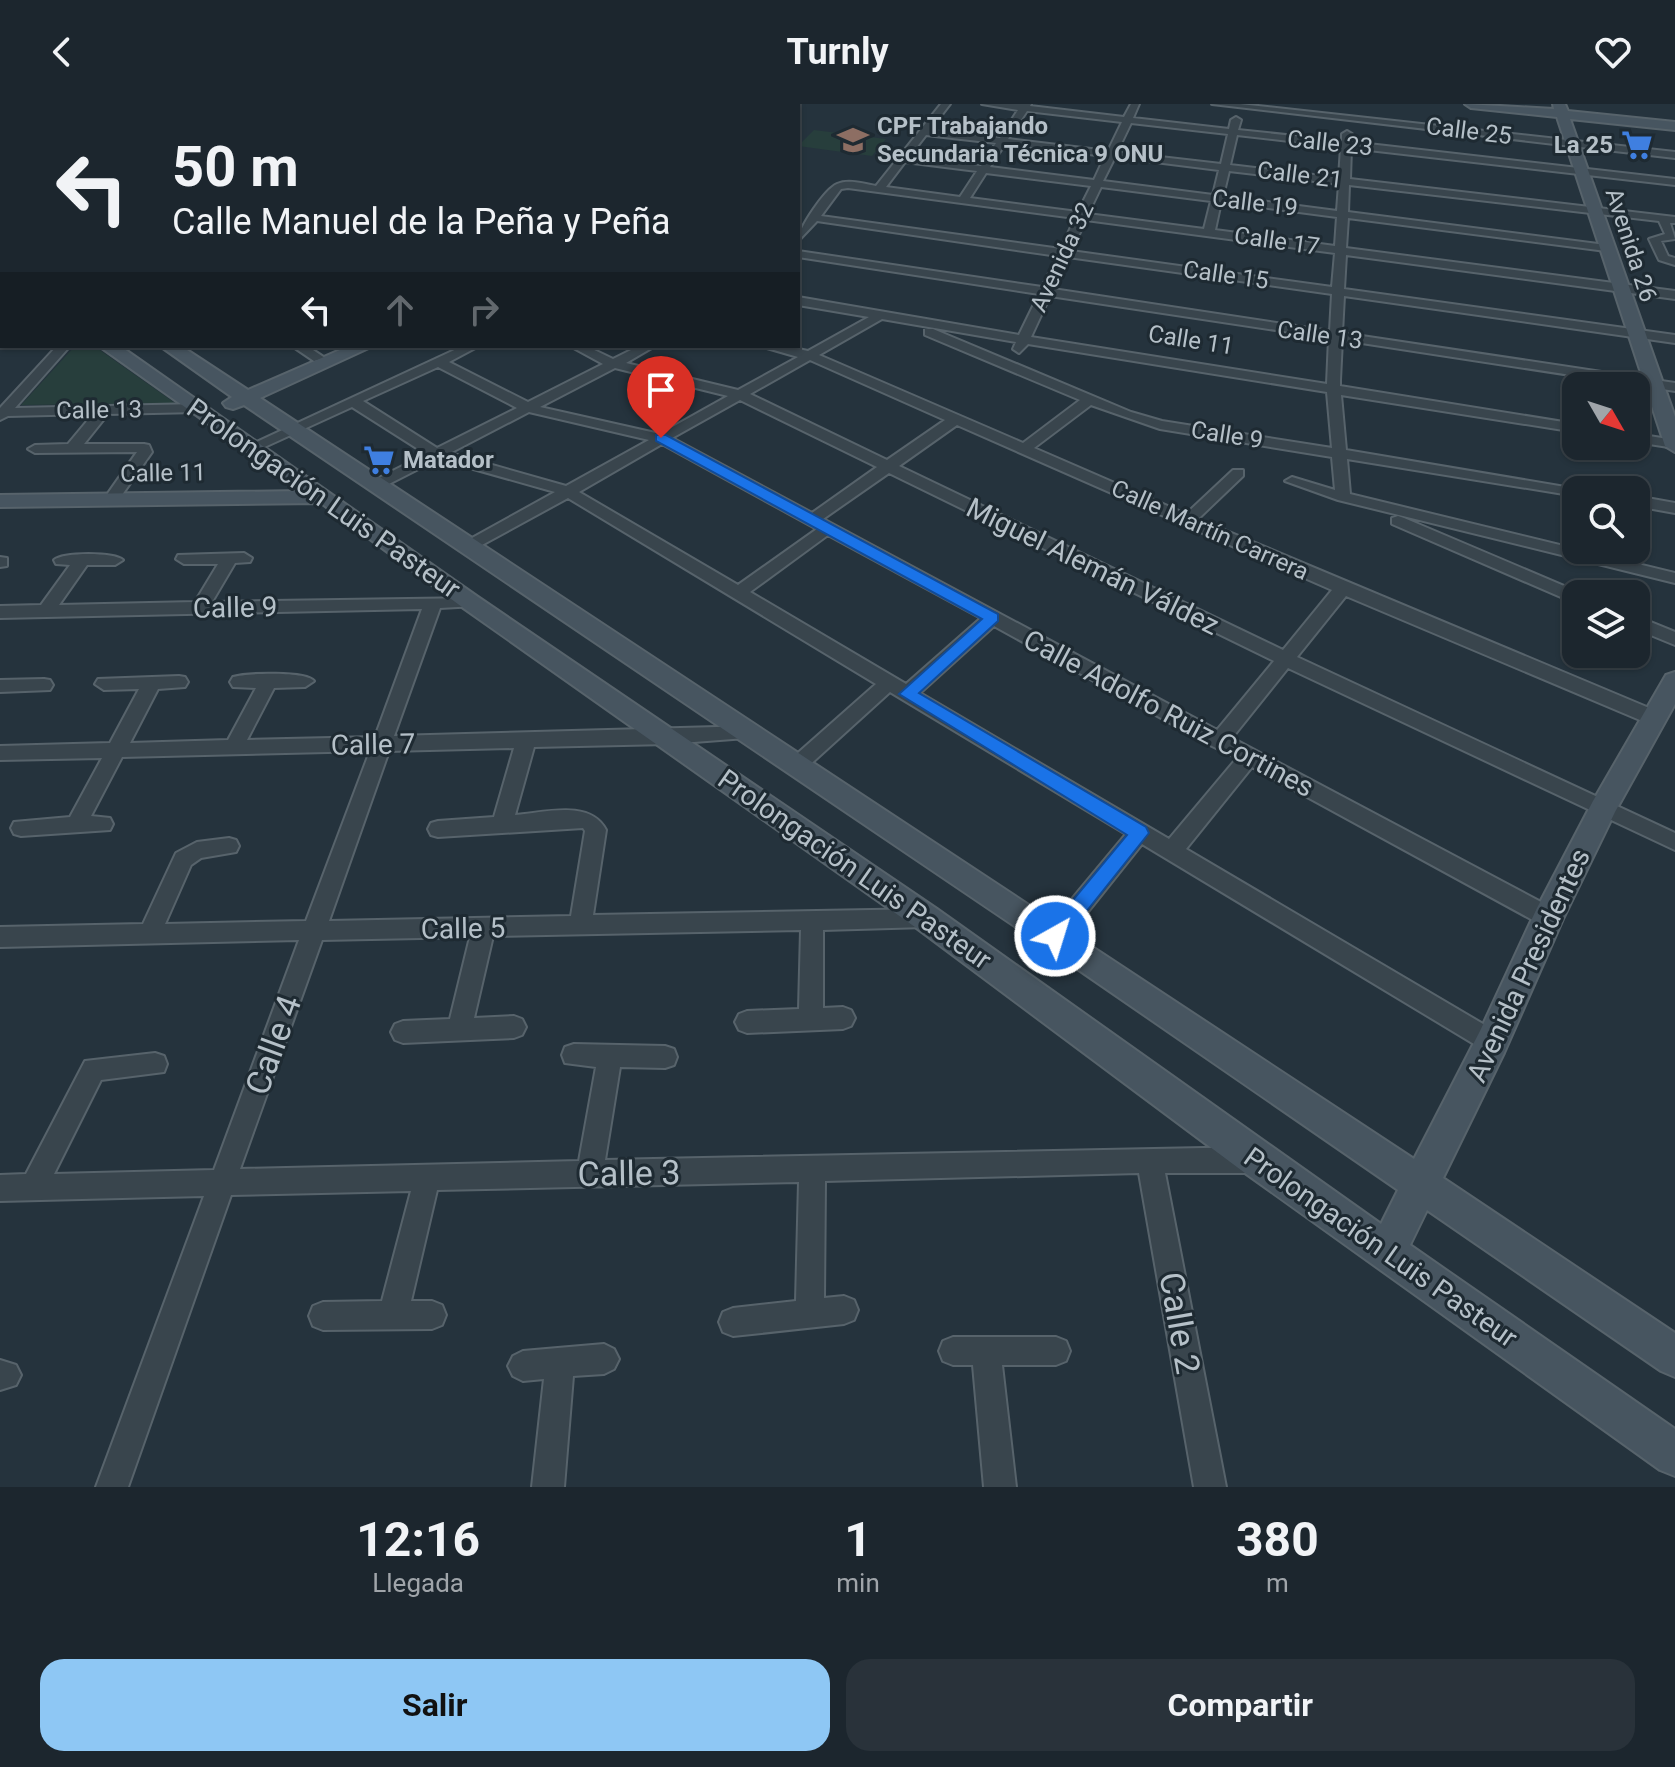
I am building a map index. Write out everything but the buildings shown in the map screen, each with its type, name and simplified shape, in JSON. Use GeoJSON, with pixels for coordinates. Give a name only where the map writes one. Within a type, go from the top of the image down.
{"type":"FeatureCollection","features":[{"type":"Feature","properties":{"kind":"main road"},"geometry":{"type":"LineString","coordinates":[[1471,104],[1561,109],[1675,126]]}},
{"type":"Feature","properties":{"kind":"main road","name":"Avenida 26"},"geometry":{"type":"LineString","coordinates":[[1561,109],[1593,211],[1675,445]]}},
{"type":"Feature","properties":{"kind":"main road","name":"Prolongación Luis Pasteur"},"geometry":{"type":"LineString","coordinates":[[111,348],[926,918],[1258,1160],[1675,1455]]}},
{"type":"Feature","properties":{"kind":"main road","name":"Prolongación Luis Pasteur"},"geometry":{"type":"LineString","coordinates":[[172,348],[1055,936],[1675,1357]]}},
{"type":"Feature","properties":{"kind":"main road"},"geometry":{"type":"LineString","coordinates":[[242,396],[342,348]]}},
{"type":"Feature","properties":{"kind":"main road"},"geometry":{"type":"LineString","coordinates":[[202,411],[359,348]]}},
{"type":"Feature","properties":{"kind":"main road","name":"Calle 11"},"geometry":{"type":"LineString","coordinates":[[0,501],[326,497]]}},
{"type":"Feature","properties":{"kind":"main road","name":"Avenida Presidentes"},"geometry":{"type":"LineString","coordinates":[[1387,1251],[1492,1042],[1548,917],[1603,809],[1675,681]]}},
{"type":"Feature","properties":{"kind":"street"},"geometry":{"type":"LineString","coordinates":[[879,189],[946,104]]}},
{"type":"Feature","properties":{"kind":"street","name":"Calle 23"},"geometry":{"type":"LineString","coordinates":[[986,104],[1675,182]]}},
{"type":"Feature","properties":{"kind":"street","name":"Avenida 32"},"geometry":{"type":"LineString","coordinates":[[1010,367],[1135,104]]}},
{"type":"Feature","properties":{"kind":"street","name":"Calle 25"},"geometry":{"type":"LineString","coordinates":[[1216,104],[1349,111],[1675,155]]}},
{"type":"Feature","properties":{"kind":"street"},"geometry":{"type":"LineString","coordinates":[[1209,232],[1239,105]]}},
{"type":"Feature","properties":{"kind":"street"},"geometry":{"type":"LineString","coordinates":[[963,200],[1025,106]]}},
{"type":"Feature","properties":{"kind":"street"},"geometry":{"type":"LineString","coordinates":[[1343,497],[1333,380],[1342,180],[1349,111]]}},
{"type":"Feature","properties":{"kind":"street","name":"Calle 21"},"geometry":{"type":"LineString","coordinates":[[924,132],[1669,219]]}},
{"type":"Feature","properties":{"kind":"street","name":"Calle 19"},"geometry":{"type":"LineString","coordinates":[[903,159],[1341,212],[1606,248]]}},
{"type":"Feature","properties":{"kind":"street","name":"Calle 17"},"geometry":{"type":"LineString","coordinates":[[815,218],[841,185],[1675,295]]}},
{"type":"Feature","properties":{"kind":"street"},"geometry":{"type":"LineString","coordinates":[[800,236],[815,218]]}},
{"type":"Feature","properties":{"kind":"street","name":"Calle 15"},"geometry":{"type":"LineString","coordinates":[[815,218],[1675,339]]}},
{"type":"Feature","properties":{"kind":"street"},"geometry":{"type":"LineString","coordinates":[[1669,219],[1672,236],[1655,239],[1663,258],[1675,262]]}},
{"type":"Feature","properties":{"kind":"street","name":"Calle 13"},"geometry":{"type":"LineString","coordinates":[[800,254],[1675,387]]}},
{"type":"Feature","properties":{"kind":"street","name":"Calle 11"},"geometry":{"type":"LineString","coordinates":[[800,301],[1562,426]]}},
{"type":"Feature","properties":{"kind":"street"},"geometry":{"type":"LineString","coordinates":[[469,547],[808,355],[888,317]]}},
{"type":"Feature","properties":{"kind":"street","name":"Calle 9"},"geometry":{"type":"LineString","coordinates":[[888,317],[1089,400],[1160,425],[1562,489]]}},
{"type":"Feature","properties":{"kind":"street"},"geometry":{"type":"LineString","coordinates":[[1,413],[62,348]]}},
{"type":"Feature","properties":{"kind":"street"},"geometry":{"type":"LineString","coordinates":[[302,348],[319,358]]}},
{"type":"Feature","properties":{"kind":"street"},"geometry":{"type":"LineString","coordinates":[[253,447],[469,348]]}},
{"type":"Feature","properties":{"kind":"street","name":"Miguel Alemán Váldez"},"geometry":{"type":"LineString","coordinates":[[580,348],[613,364],[738,394],[1285,659],[1675,842]]}},
{"type":"Feature","properties":{"kind":"street"},"geometry":{"type":"LineString","coordinates":[[376,485],[645,348]]}},
{"type":"Feature","properties":{"kind":"street","name":"Calle Martín Carrera"},"geometry":{"type":"LineString","coordinates":[[775,348],[808,355],[1343,588],[1654,718]]}},
{"type":"Feature","properties":{"kind":"street","name":"Calle Adolfo Ruiz Cortines"},"geometry":{"type":"LineString","coordinates":[[439,362],[528,408],[661,438],[1548,917]]}},
{"type":"Feature","properties":{"kind":"street"},"geometry":{"type":"LineString","coordinates":[[1024,449],[1089,400]]}},
{"type":"Feature","properties":{"kind":"street"},"geometry":{"type":"LineString","coordinates":[[353,401],[437,454],[567,491],[1492,1042]]}},
{"type":"Feature","properties":{"kind":"street"},"geometry":{"type":"LineString","coordinates":[[73,448],[103,411]]}},
{"type":"Feature","properties":{"kind":"street","name":"Calle 13"},"geometry":{"type":"LineString","coordinates":[[1,413],[202,411]]}},
{"type":"Feature","properties":{"kind":"street"},"geometry":{"type":"LineString","coordinates":[[738,593],[888,467],[956,419]]}},
{"type":"Feature","properties":{"kind":"street"},"geometry":{"type":"LineString","coordinates":[[1650,441],[1675,445]]}},
{"type":"Feature","properties":{"kind":"street"},"geometry":{"type":"LineString","coordinates":[[35,449],[144,448],[145,452],[112,499]]}},
{"type":"Feature","properties":{"kind":"street"},"geometry":{"type":"LineString","coordinates":[[1188,520],[1238,473]]}},
{"type":"Feature","properties":{"kind":"street"},"geometry":{"type":"LineString","coordinates":[[1292,481],[1343,497],[1675,578]]}},
{"type":"Feature","properties":{"kind":"street"},"geometry":{"type":"LineString","coordinates":[[1343,497],[1562,591]]}},
{"type":"Feature","properties":{"kind":"street"},"geometry":{"type":"LineString","coordinates":[[1650,504],[1675,508]]}},
{"type":"Feature","properties":{"kind":"street"},"geometry":{"type":"LineString","coordinates":[[184,559],[237,559],[200,608]]}},
{"type":"Feature","properties":{"kind":"street"},"geometry":{"type":"LineString","coordinates":[[62,560],[115,560]]}},
{"type":"Feature","properties":{"kind":"street"},"geometry":{"type":"LineString","coordinates":[[46,611],[82,560]]}},
{"type":"Feature","properties":{"kind":"street"},"geometry":{"type":"LineString","coordinates":[[1219,741],[1343,588]]}},
{"type":"Feature","properties":{"kind":"street","name":"Calle 9"},"geometry":{"type":"LineString","coordinates":[[0,612],[470,602]]}},
{"type":"Feature","properties":{"kind":"street","name":"Calle 4"},"geometry":{"type":"LineString","coordinates":[[112,1487],[433,603]]}},
{"type":"Feature","properties":{"kind":"street"},"geometry":{"type":"LineString","coordinates":[[907,694],[992,618]]}},
{"type":"Feature","properties":{"kind":"street"},"geometry":{"type":"LineString","coordinates":[[1650,628],[1675,639]]}},
{"type":"Feature","properties":{"kind":"street"},"geometry":{"type":"LineString","coordinates":[[234,747],[269,681]]}},
{"type":"Feature","properties":{"kind":"street"},"geometry":{"type":"LineString","coordinates":[[239,682],[305,681]]}},
{"type":"Feature","properties":{"kind":"street"},"geometry":{"type":"LineString","coordinates":[[104,684],[179,682]]}},
{"type":"Feature","properties":{"kind":"street"},"geometry":{"type":"LineString","coordinates":[[77,824],[152,683]]}},
{"type":"Feature","properties":{"kind":"street"},"geometry":{"type":"LineString","coordinates":[[797,765],[889,683]]}},
{"type":"Feature","properties":{"kind":"street"},"geometry":{"type":"LineString","coordinates":[[0,686],[44,685]]}},
{"type":"Feature","properties":{"kind":"street","name":"Calle 7"},"geometry":{"type":"LineString","coordinates":[[0,753],[668,737],[746,731]]}},
{"type":"Feature","properties":{"kind":"street"},"geometry":{"type":"LineString","coordinates":[[502,824],[526,741]]}},
{"type":"Feature","properties":{"kind":"street"},"geometry":{"type":"LineString","coordinates":[[1171,852],[1249,757]]}},
{"type":"Feature","properties":{"kind":"street"},"geometry":{"type":"LineString","coordinates":[[438,829],[580,818],[590,822],[596,830],[580,925]]}},
{"type":"Feature","properties":{"kind":"street"},"geometry":{"type":"LineString","coordinates":[[21,828],[103,824]]}},
{"type":"Feature","properties":{"kind":"street"},"geometry":{"type":"LineString","coordinates":[[1055,936],[1139,833]]}},
{"type":"Feature","properties":{"kind":"street"},"geometry":{"type":"LineString","coordinates":[[150,934],[183,859],[197,850],[229,846]]}},
{"type":"Feature","properties":{"kind":"street","name":"Calle 5"},"geometry":{"type":"LineString","coordinates":[[2,940],[150,934],[926,918]]}},
{"type":"Feature","properties":{"kind":"street"},"geometry":{"type":"LineString","coordinates":[[811,1019],[812,920]]}},
{"type":"Feature","properties":{"kind":"street"},"geometry":{"type":"LineString","coordinates":[[459,1029],[484,927]]}},
{"type":"Feature","properties":{"kind":"street"},"geometry":{"type":"LineString","coordinates":[[747,1022],[843,1018]]}},
{"type":"Feature","properties":{"kind":"street"},"geometry":{"type":"LineString","coordinates":[[403,1032],[514,1027]]}},
{"type":"Feature","properties":{"kind":"street"},"geometry":{"type":"LineString","coordinates":[[574,1055],[665,1057]]}},
{"type":"Feature","properties":{"kind":"street"},"geometry":{"type":"LineString","coordinates":[[590,1174],[610,1056]]}},
{"type":"Feature","properties":{"kind":"street"},"geometry":{"type":"LineString","coordinates":[[33,1188],[94,1069],[155,1064]]}},
{"type":"Feature","properties":{"kind":"street","name":"Calle 3"},"geometry":{"type":"LineString","coordinates":[[0,1188],[1150,1160],[1258,1160]]}},
{"type":"Feature","properties":{"kind":"street","name":"Calle 2"},"geometry":{"type":"LineString","coordinates":[[1150,1160],[1210,1487]]}},
{"type":"Feature","properties":{"kind":"street"},"geometry":{"type":"LineString","coordinates":[[810,1314],[812,1169]]}},
{"type":"Feature","properties":{"kind":"street"},"geometry":{"type":"LineString","coordinates":[[393,1315],[427,1178]]}},
{"type":"Feature","properties":{"kind":"street"},"geometry":{"type":"LineString","coordinates":[[733,1322],[844,1310]]}},
{"type":"Feature","properties":{"kind":"street"},"geometry":{"type":"LineString","coordinates":[[323,1316],[432,1315]]}},
{"type":"Feature","properties":{"kind":"street"},"geometry":{"type":"LineString","coordinates":[[953,1351],[1056,1351]]}},
{"type":"Feature","properties":{"kind":"street"},"geometry":{"type":"LineString","coordinates":[[986,1351],[1000,1487]]}},
{"type":"Feature","properties":{"kind":"street"},"geometry":{"type":"LineString","coordinates":[[523,1366],[604,1359]]}},
{"type":"Feature","properties":{"kind":"street"},"geometry":{"type":"LineString","coordinates":[[548,1487],[560,1363]]}},
{"type":"Feature","properties":{"kind":"green space"},"geometry":{"type":"Polygon","coordinates":[[[814,130],[886,139],[872,156],[800,144],[814,130]]]}},
{"type":"Feature","properties":{"kind":"green space"},"geometry":{"type":"Polygon","coordinates":[[[73,348],[97,348],[175,403],[21,405],[73,348]]]}},
{"type":"Feature","properties":{"kind":"place","name":"CPF Trabajando Secundaria Técnica 9 ONU"},"geometry":{"type":"Point","coordinates":[853,140]}},
{"type":"Feature","properties":{"kind":"place","name":"La 25"},"geometry":{"type":"Point","coordinates":[1637,145]}},
{"type":"Feature","properties":{"kind":"place","name":"Matador"},"geometry":{"type":"Point","coordinates":[379,460]}},
{"type":"Feature","properties":{"kind":"route"},"geometry":{"type":"LineString","coordinates":[[661,438],[992,618],[907,694],[1139,833],[1055,936]]}}]}
